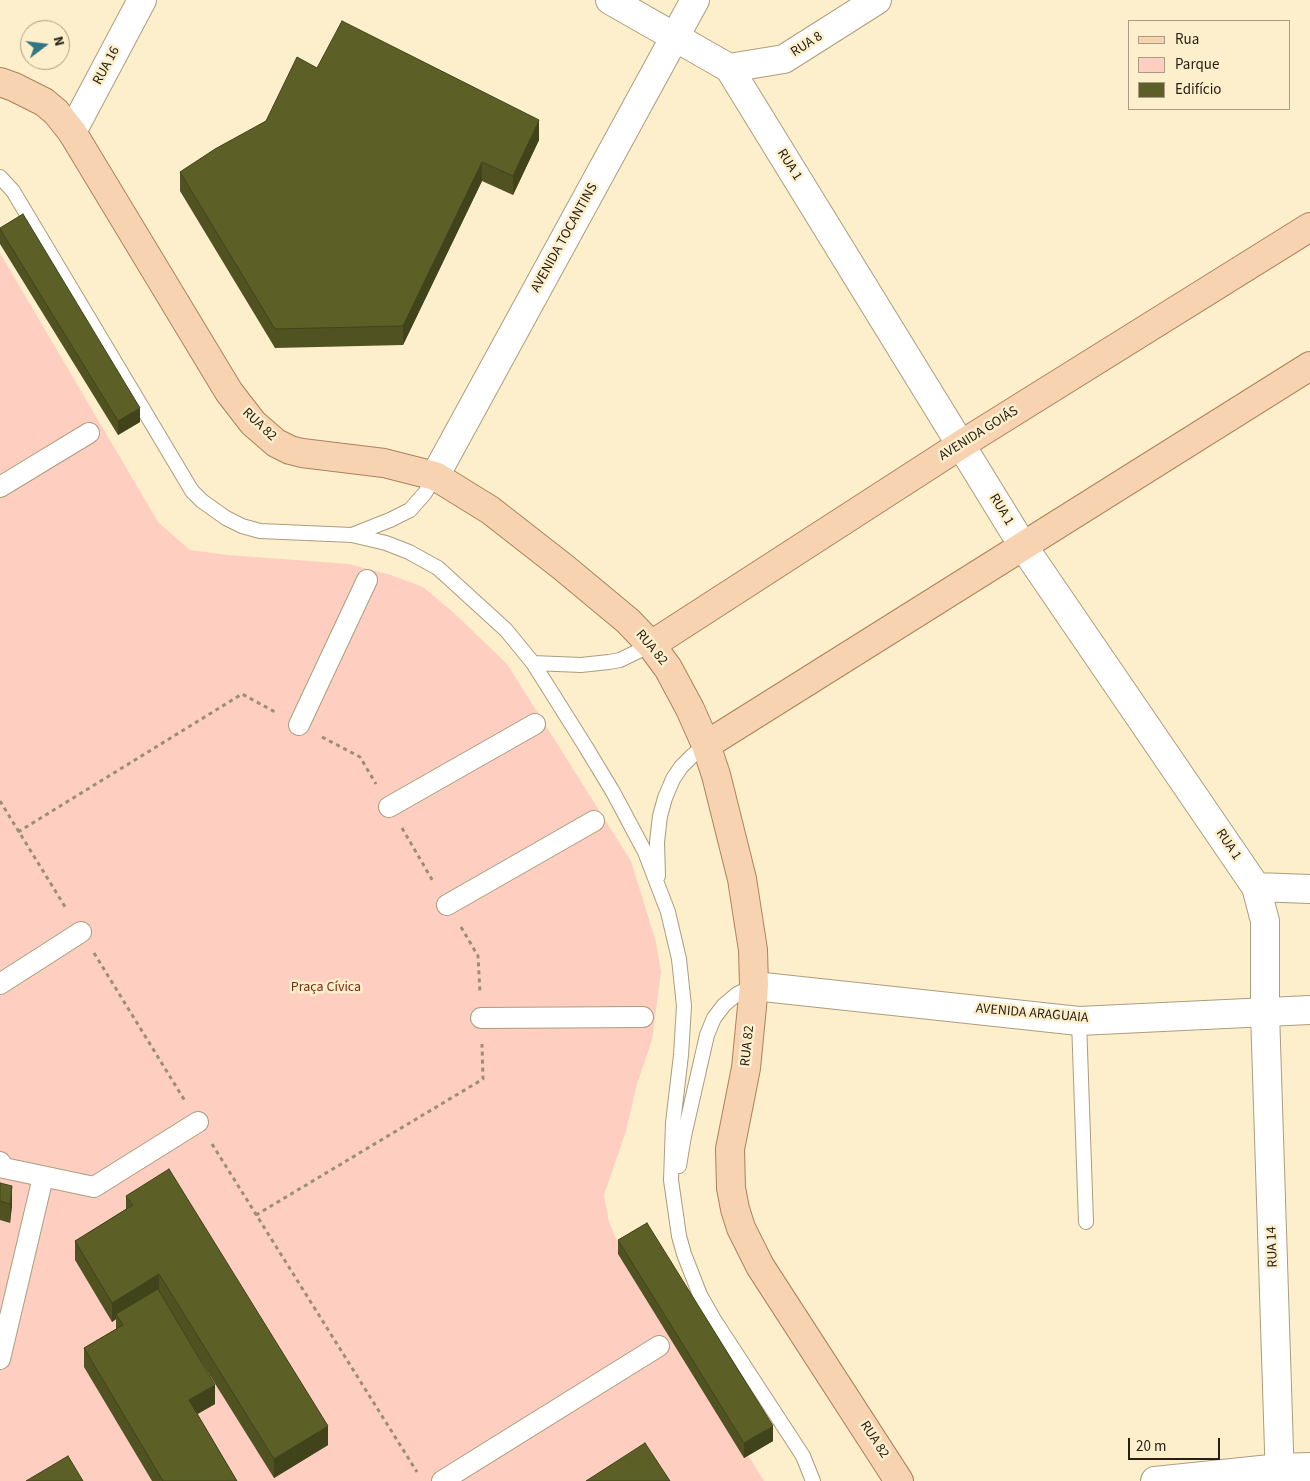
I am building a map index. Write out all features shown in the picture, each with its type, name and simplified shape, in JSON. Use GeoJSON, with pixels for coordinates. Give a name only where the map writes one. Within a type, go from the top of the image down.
{"type":"FeatureCollection","features":[{"type":"Feature","properties":{"kind":"main road","name":"RUA 82"},"geometry":{"type":"LineString","coordinates":[[0,82],[44,102],[56,112],[72,132],[229,392],[253,423],[276,443],[290,450],[384,463],[435,476],[490,510],[562,566],[628,622],[651,645],[668,668],[679,686],[706,745],[716,775],[742,879],[752,942],[754,986],[746,1068],[730,1149],[731,1188],[735,1209],[741,1228],[760,1266],[899,1481]]}},
{"type":"Feature","properties":{"kind":"main road","name":"AVENIDA GOIÁS"},"geometry":{"type":"LineString","coordinates":[[651,645],[962,444],[1310,227]]}},
{"type":"Feature","properties":{"kind":"main road"},"geometry":{"type":"LineString","coordinates":[[706,745],[1308,366]]}},
{"type":"Feature","properties":{"kind":"street","name":"RUA 16"},"geometry":{"type":"LineString","coordinates":[[72,132],[142,0]]}},
{"type":"Feature","properties":{"kind":"street","name":"RUA 1"},"geometry":{"type":"LineString","coordinates":[[610,0],[729,68],[1023,546],[1256,887],[1265,921],[1265,1012]]}},
{"type":"Feature","properties":{"kind":"street","name":"AVENIDA TOCANTINS"},"geometry":{"type":"LineString","coordinates":[[435,476],[695,0]]}},
{"type":"Feature","properties":{"kind":"street","name":"RUA 8"},"geometry":{"type":"LineString","coordinates":[[729,68],[784,59],[877,0]]}},
{"type":"Feature","properties":{"kind":"street"},"geometry":{"type":"LineString","coordinates":[[0,487],[89,433]]}},
{"type":"Feature","properties":{"kind":"street"},"geometry":{"type":"LineString","coordinates":[[299,724],[367,580]]}},
{"type":"Feature","properties":{"kind":"street"},"geometry":{"type":"LineString","coordinates":[[389,807],[535,724]]}},
{"type":"Feature","properties":{"kind":"street"},"geometry":{"type":"LineString","coordinates":[[447,905],[594,821]]}},
{"type":"Feature","properties":{"kind":"street"},"geometry":{"type":"LineString","coordinates":[[1256,887],[1310,889]]}},
{"type":"Feature","properties":{"kind":"street"},"geometry":{"type":"LineString","coordinates":[[0,984],[81,932]]}},
{"type":"Feature","properties":{"kind":"street","name":"AVENIDA ARAGUAIA"},"geometry":{"type":"LineString","coordinates":[[754,986],[1079,1020],[1310,1010]]}},
{"type":"Feature","properties":{"kind":"street","name":"RUA 14"},"geometry":{"type":"LineString","coordinates":[[1265,1012],[1280,1474]]}},
{"type":"Feature","properties":{"kind":"street"},"geometry":{"type":"LineString","coordinates":[[481,1018],[643,1017]]}},
{"type":"Feature","properties":{"kind":"street"},"geometry":{"type":"LineString","coordinates":[[0,1162],[4,1168],[94,1187],[198,1122]]}},
{"type":"Feature","properties":{"kind":"street"},"geometry":{"type":"LineString","coordinates":[[0,1359],[43,1177]]}},
{"type":"Feature","properties":{"kind":"street"},"geometry":{"type":"LineString","coordinates":[[442,1481],[658,1346]]}},
{"type":"Feature","properties":{"kind":"street"},"geometry":{"type":"LineString","coordinates":[[1155,1481],[1280,1474],[1310,1467]]}},
{"type":"Feature","properties":{"kind":"lane"},"geometry":{"type":"LineString","coordinates":[[0,177],[13,191],[192,491],[202,501],[226,518],[260,531],[352,535],[386,543],[409,552],[438,568],[506,630],[533,663],[618,800],[645,852],[670,921],[679,959],[684,1006],[681,1055],[673,1123],[671,1180],[684,1254],[700,1295],[713,1318],[803,1456],[813,1481]]}},
{"type":"Feature","properties":{"kind":"lane"},"geometry":{"type":"LineString","coordinates":[[352,535],[410,510],[425,493],[435,476]]}},
{"type":"Feature","properties":{"kind":"lane"},"geometry":{"type":"LineString","coordinates":[[533,663],[581,665],[609,662],[627,657],[651,645]]}},
{"type":"Feature","properties":{"kind":"lane"},"geometry":{"type":"LineString","coordinates":[[659,890],[657,842],[660,816],[665,798],[673,779],[681,767],[706,745]]}},
{"type":"Feature","properties":{"kind":"lane"},"geometry":{"type":"LineString","coordinates":[[673,1199],[684,1136],[707,1036],[714,1018],[724,1005],[737,994],[754,986]]}},
{"type":"Feature","properties":{"kind":"lane"},"geometry":{"type":"LineString","coordinates":[[1079,1020],[1086,1222]]}},
{"type":"Feature","properties":{"kind":"path"},"geometry":{"type":"LineString","coordinates":[[18,832],[242,694],[360,757],[478,956],[483,1079],[256,1215]]}},
{"type":"Feature","properties":{"kind":"green space","name":"Praça Cívica"},"geometry":{"type":"Polygon","coordinates":[[[0,253],[158,522],[190,550],[228,555],[349,564],[391,575],[423,587],[454,613],[507,664],[631,861],[656,942],[661,972],[652,1040],[637,1084],[626,1131],[604,1195],[609,1222],[620,1248],[764,1481],[0,1481],[0,253]]]}},
{"type":"Feature","properties":{"kind":"building"},"geometry":{"type":"Polygon","coordinates":[[[342,21],[539,120],[513,176],[482,162],[403,326],[275,329],[180,172],[215,149],[266,121],[297,57],[317,68],[342,21]]]}},
{"type":"Feature","properties":{"kind":"building"},"geometry":{"type":"Polygon","coordinates":[[[23,214],[140,408],[118,421],[0,229],[23,214]]]}},
{"type":"Feature","properties":{"kind":"building"},"geometry":{"type":"Polygon","coordinates":[[[169,1169],[328,1426],[274,1459],[159,1274],[112,1303],[75,1241],[133,1205],[126,1196],[169,1169]]]}},
{"type":"Feature","properties":{"kind":"building"},"geometry":{"type":"Polygon","coordinates":[[[0,1183],[12,1186],[10,1204],[0,1201],[0,1183]]]}},
{"type":"Feature","properties":{"kind":"building"},"geometry":{"type":"Polygon","coordinates":[[[647,1223],[773,1426],[744,1443],[618,1240],[647,1223]]]}},
{"type":"Feature","properties":{"kind":"building"},"geometry":{"type":"Polygon","coordinates":[[[158,1289],[215,1385],[189,1400],[237,1481],[163,1481],[84,1348],[123,1325],[116,1314],[158,1289]]]}},
{"type":"Feature","properties":{"kind":"building"},"geometry":{"type":"Polygon","coordinates":[[[645,1443],[670,1481],[586,1481],[645,1443]]]}},
{"type":"Feature","properties":{"kind":"building"},"geometry":{"type":"Polygon","coordinates":[[[68,1456],[83,1481],[26,1481],[68,1456]]]}}]}
